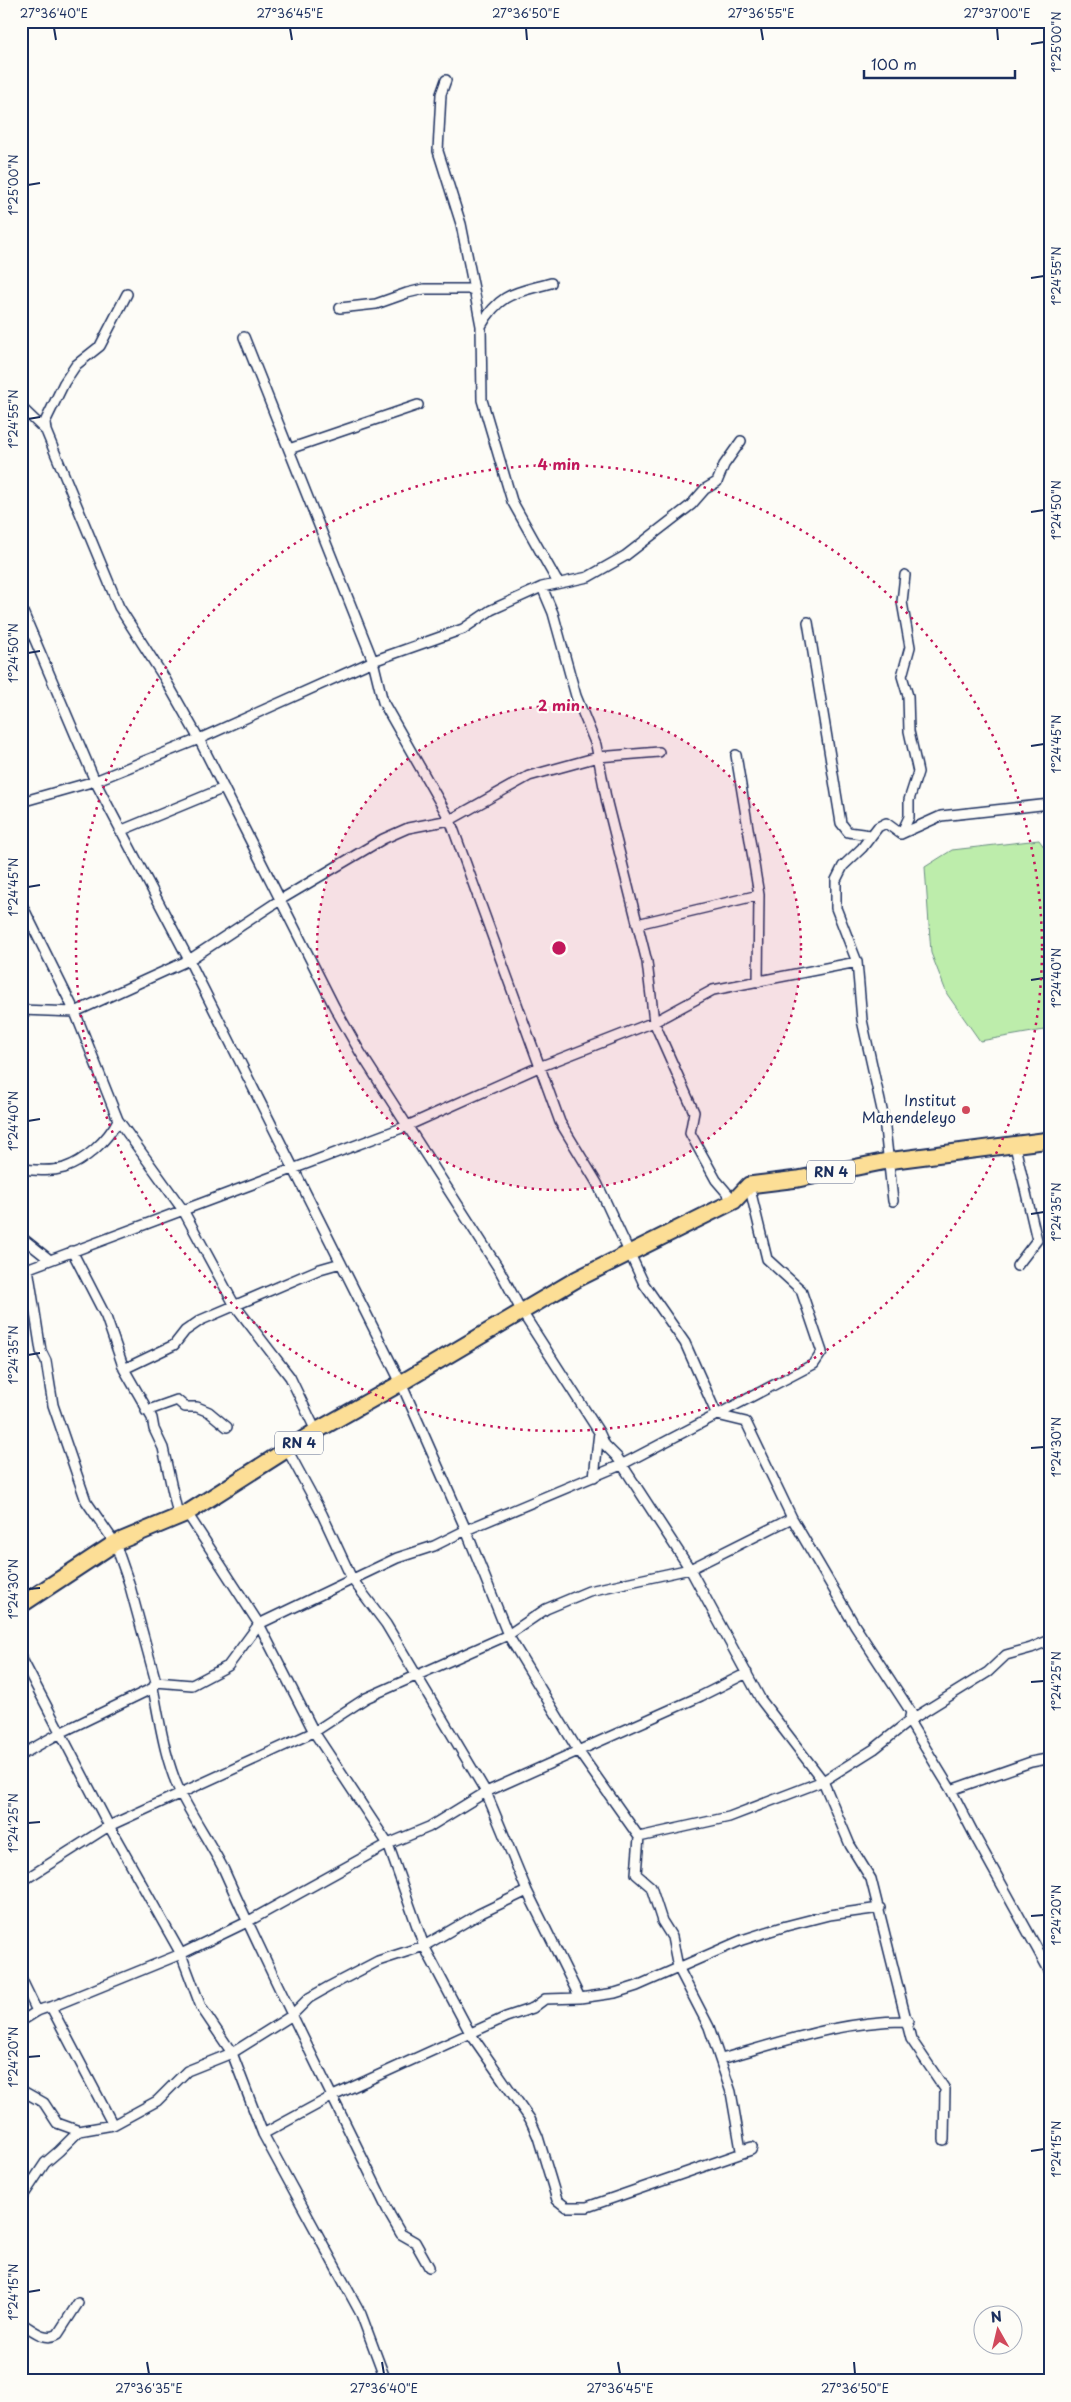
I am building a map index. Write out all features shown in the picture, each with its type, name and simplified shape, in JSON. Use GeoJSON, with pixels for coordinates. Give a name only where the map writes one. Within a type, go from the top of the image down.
{"type":"FeatureCollection","features":[{"type":"Feature","properties":{"kind":"highway","name":"RN 4"},"geometry":{"type":"LineString","coordinates":[[21,1604],[115,1543],[183,1514],[288,1451],[316,1431],[577,1279],[734,1201],[750,1185],[798,1179],[888,1161],[1050,1140]]}},
{"type":"Feature","properties":{"kind":"street"},"geometry":{"type":"LineString","coordinates":[[446,80],[441,94],[438,151],[461,224],[474,289],[480,326],[482,400],[512,501],[558,584]]}},
{"type":"Feature","properties":{"kind":"street"},"geometry":{"type":"LineString","coordinates":[[480,326],[493,306],[504,298],[551,283]]}},
{"type":"Feature","properties":{"kind":"street"},"geometry":{"type":"LineString","coordinates":[[340,308],[376,304],[407,292],[424,289],[474,289]]}},
{"type":"Feature","properties":{"kind":"street"},"geometry":{"type":"LineString","coordinates":[[127,294],[100,346],[76,365],[64,383],[45,422],[46,431],[119,607],[165,679],[199,740],[360,1052],[499,1269],[522,1312],[599,1432],[605,1445],[621,1465],[690,1569],[761,1700],[823,1781],[850,1844],[871,1879],[880,1908],[911,2039],[945,2089],[944,2140]]}},
{"type":"Feature","properties":{"kind":"street"},"geometry":{"type":"LineString","coordinates":[[244,337],[373,661],[383,702],[450,820],[560,1122],[597,1183],[644,1284],[685,1342],[717,1415]]}},
{"type":"Feature","properties":{"kind":"street"},"geometry":{"type":"LineString","coordinates":[[289,450],[418,405]]}},
{"type":"Feature","properties":{"kind":"street"},"geometry":{"type":"LineString","coordinates":[[21,408],[46,431]]}},
{"type":"Feature","properties":{"kind":"street"},"geometry":{"type":"LineString","coordinates":[[21,802],[94,781],[199,740],[373,661],[464,628],[491,610],[542,587],[588,577],[604,569],[651,537],[691,505],[705,489],[717,482],[724,465],[741,440]]}},
{"type":"Feature","properties":{"kind":"street"},"geometry":{"type":"LineString","coordinates":[[901,834],[910,817],[909,800],[918,772],[910,731],[908,696],[902,676],[910,647],[902,602],[905,575]]}},
{"type":"Feature","properties":{"kind":"street"},"geometry":{"type":"LineString","coordinates":[[542,587],[553,613],[576,696],[596,745],[607,803],[647,962],[654,1022],[694,1112],[690,1133],[716,1180],[734,1201]]}},
{"type":"Feature","properties":{"kind":"street"},"geometry":{"type":"LineString","coordinates":[[23,612],[94,781],[189,960],[401,1383],[466,1530],[508,1635],[579,1752],[640,1837],[636,1874],[651,1887],[662,1921],[672,1937],[678,1967],[708,2027],[721,2059],[731,2092],[741,2150],[752,2147],[751,2150],[587,2207],[566,2207],[558,2200],[538,2137],[530,2119],[470,2034],[424,1946],[388,1844],[314,1732],[258,1624],[183,1514],[152,1418],[146,1411],[124,1369],[106,1317],[72,1251]]}},
{"type":"Feature","properties":{"kind":"street"},"geometry":{"type":"LineString","coordinates":[[808,622],[841,823],[848,832],[870,835]]}},
{"type":"Feature","properties":{"kind":"street"},"geometry":{"type":"LineString","coordinates":[[21,1010],[75,1012],[189,960],[280,900],[383,838],[408,828],[450,820],[529,776],[598,757],[659,752]]}},
{"type":"Feature","properties":{"kind":"street"},"geometry":{"type":"LineString","coordinates":[[736,755],[759,895],[758,982]]}},
{"type":"Feature","properties":{"kind":"street"},"geometry":{"type":"LineString","coordinates":[[120,831],[224,788]]}},
{"type":"Feature","properties":{"kind":"street"},"geometry":{"type":"LineString","coordinates":[[901,834],[941,816],[1050,804]]}},
{"type":"Feature","properties":{"kind":"street"},"geometry":{"type":"LineString","coordinates":[[893,1201],[884,1119],[862,1020],[856,962],[836,908],[836,880],[843,866],[862,848],[870,835],[886,823],[901,834]]}},
{"type":"Feature","properties":{"kind":"street"},"geometry":{"type":"LineString","coordinates":[[637,924],[759,895]]}},
{"type":"Feature","properties":{"kind":"street"},"geometry":{"type":"LineString","coordinates":[[21,903],[75,1012],[118,1120],[183,1210],[234,1304],[290,1377],[316,1431]]}},
{"type":"Feature","properties":{"kind":"street"},"geometry":{"type":"LineString","coordinates":[[429,2267],[415,2242],[401,2234],[390,2215],[334,2096],[291,2016],[215,1851],[181,1793],[164,1745],[154,1685],[129,1583],[115,1543],[86,1500],[53,1405],[46,1361],[42,1351],[25,1269],[407,1126],[539,1067],[654,1022],[713,990],[856,962]]}},
{"type":"Feature","properties":{"kind":"street"},"geometry":{"type":"LineString","coordinates":[[21,1169],[44,1171],[71,1164],[112,1132],[118,1120]]}},
{"type":"Feature","properties":{"kind":"street"},"geometry":{"type":"LineString","coordinates":[[1015,1146],[1037,1240],[1017,1266]]}},
{"type":"Feature","properties":{"kind":"street"},"geometry":{"type":"LineString","coordinates":[[21,1754],[154,1685],[192,1685],[228,1666],[258,1624],[397,1558],[434,1546],[466,1530],[621,1465],[814,1364],[822,1352],[801,1290],[767,1259],[750,1185]]}},
{"type":"Feature","properties":{"kind":"street"},"geometry":{"type":"LineString","coordinates":[[21,1237],[50,1260]]}},
{"type":"Feature","properties":{"kind":"street"},"geometry":{"type":"LineString","coordinates":[[124,1369],[174,1345],[192,1325],[234,1304],[320,1269],[341,1263]]}},
{"type":"Feature","properties":{"kind":"street"},"geometry":{"type":"LineString","coordinates":[[146,1411],[177,1400],[185,1407],[197,1407],[209,1412],[227,1427]]}},
{"type":"Feature","properties":{"kind":"street"},"geometry":{"type":"LineString","coordinates":[[717,1415],[746,1422],[792,1518],[855,1626],[911,1712],[910,1721],[951,1790],[1050,1972]]}},
{"type":"Feature","properties":{"kind":"street"},"geometry":{"type":"LineString","coordinates":[[594,1477],[599,1432]]}},
{"type":"Feature","properties":{"kind":"street"},"geometry":{"type":"LineString","coordinates":[[288,1451],[322,1514],[352,1579],[386,1624],[486,1792],[527,1891],[580,1998]]}},
{"type":"Feature","properties":{"kind":"street"},"geometry":{"type":"LineString","coordinates":[[21,1882],[109,1826],[314,1732],[366,1698],[508,1635],[546,1610],[589,1591],[690,1569],[792,1518]]}},
{"type":"Feature","properties":{"kind":"street"},"geometry":{"type":"LineString","coordinates":[[640,1837],[729,1817],[823,1781],[874,1748],[910,1721],[980,1677],[1006,1655],[1050,1640]]}},
{"type":"Feature","properties":{"kind":"street"},"geometry":{"type":"LineString","coordinates":[[21,1657],[109,1826],[181,1954],[202,2006],[232,2053],[263,2134],[361,2314],[386,2381]]}},
{"type":"Feature","properties":{"kind":"street"},"geometry":{"type":"LineString","coordinates":[[21,2022],[29,2018],[36,2009],[51,2007],[181,1954],[247,1922],[388,1844],[429,1827],[486,1792],[579,1752],[747,1673]]}},
{"type":"Feature","properties":{"kind":"street"},"geometry":{"type":"LineString","coordinates":[[951,1790],[1031,1762],[1047,1759],[1050,1762]]}},
{"type":"Feature","properties":{"kind":"street"},"geometry":{"type":"LineString","coordinates":[[21,2090],[44,2103],[57,2123],[79,2130],[113,2125],[157,2100],[187,2071],[232,2053],[291,2016],[309,1998],[378,1961],[424,1946],[479,1914],[527,1891]]}},
{"type":"Feature","properties":{"kind":"street"},"geometry":{"type":"LineString","coordinates":[[263,2134],[334,2096],[506,2017],[533,2008],[545,1999],[580,1998],[615,1993],[637,1986],[742,1940],[830,1915],[880,1908]]}},
{"type":"Feature","properties":{"kind":"street"},"geometry":{"type":"LineString","coordinates":[[21,1978],[36,2009]]}},
{"type":"Feature","properties":{"kind":"street"},"geometry":{"type":"LineString","coordinates":[[51,2007],[113,2125]]}},
{"type":"Feature","properties":{"kind":"street"},"geometry":{"type":"LineString","coordinates":[[721,2059],[849,2026],[883,2021],[908,2022]]}},
{"type":"Feature","properties":{"kind":"street"},"geometry":{"type":"LineString","coordinates":[[21,2199],[45,2163],[60,2151],[79,2130]]}},
{"type":"Feature","properties":{"kind":"street"},"geometry":{"type":"LineString","coordinates":[[21,2323],[44,2337],[54,2337],[58,2334],[78,2303]]}},
{"type":"Feature","properties":{"kind":"green space"},"geometry":{"type":"Polygon","coordinates":[[[1039,840],[1050,855],[1050,1029],[980,1041],[947,994],[931,953],[925,867],[952,850],[1039,840]]]}},
{"type":"Feature","properties":{"kind":"place","name":"Institut Mahendeleyo"},"geometry":{"type":"Point","coordinates":[966,1110]}}]}
